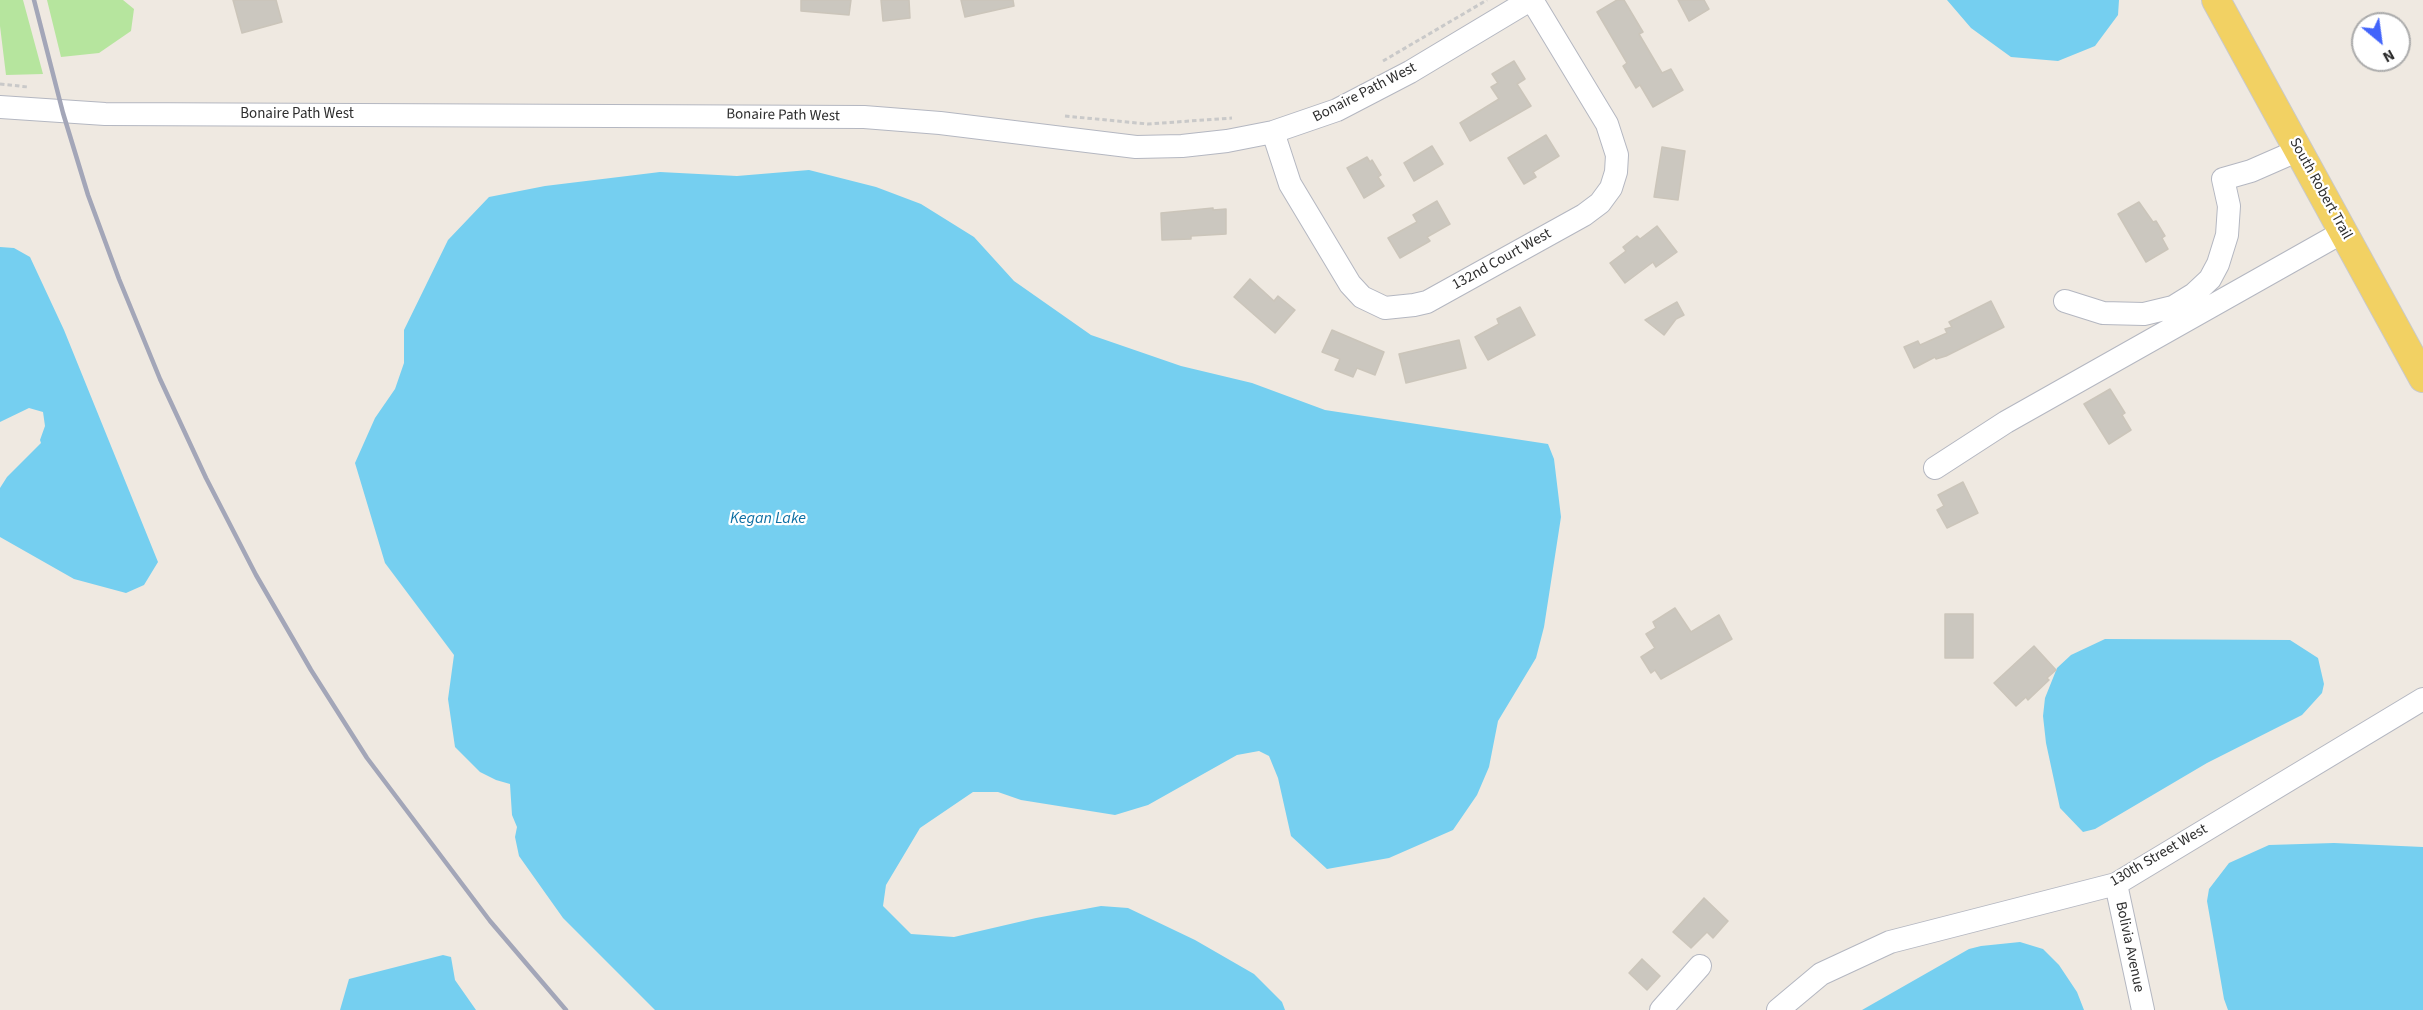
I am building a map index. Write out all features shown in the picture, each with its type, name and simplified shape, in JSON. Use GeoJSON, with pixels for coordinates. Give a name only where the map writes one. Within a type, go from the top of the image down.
{"type":"FeatureCollection","features":[{"type":"Feature","properties":{"kind":"main road","name":"South Robert Trail"},"geometry":{"type":"LineString","coordinates":[[2216,0],[2423,378]]}},
{"type":"Feature","properties":{"kind":"street","name":"Bonaire Path West"},"geometry":{"type":"LineString","coordinates":[[0,107],[105,114],[864,117],[940,123],[1136,147],[1182,146],[1227,141],[1273,132],[1337,110],[1376,91],[1531,0]]}},
{"type":"Feature","properties":{"kind":"street","name":"132nd Court West"},"geometry":{"type":"LineString","coordinates":[[1273,132],[1290,184],[1350,284],[1362,297],[1384,308],[1427,302],[1584,215],[1600,203],[1611,188],[1616,171],[1617,155],[1607,124],[1531,0]]}},
{"type":"Feature","properties":{"kind":"street"},"geometry":{"type":"LineString","coordinates":[[2064,301],[2103,313],[2144,314],[2173,307],[2194,294],[2210,279],[2218,264],[2227,235],[2229,206],[2223,178],[2252,171],[2299,150]]}},
{"type":"Feature","properties":{"kind":"street"},"geometry":{"type":"LineString","coordinates":[[1935,468],[2006,422],[2343,232]]}},
{"type":"Feature","properties":{"kind":"street","name":"130th Street West"},"geometry":{"type":"LineString","coordinates":[[1778,1010],[1821,974],[1890,942],[2115,884],[2423,699]]}},
{"type":"Feature","properties":{"kind":"street","name":"Bolivia Avenue"},"geometry":{"type":"LineString","coordinates":[[2115,884],[2143,1010]]}},
{"type":"Feature","properties":{"kind":"street"},"geometry":{"type":"LineString","coordinates":[[1660,1010],[1700,966]]}},
{"type":"Feature","properties":{"kind":"path"},"geometry":{"type":"LineString","coordinates":[[1380,63],[1487,0]]}},
{"type":"Feature","properties":{"kind":"path"},"geometry":{"type":"LineString","coordinates":[[0,84],[34,88]]}},
{"type":"Feature","properties":{"kind":"path"},"geometry":{"type":"LineString","coordinates":[[1055,115],[1148,124],[1239,116]]}},
{"type":"Feature","properties":{"kind":"green space"},"geometry":{"type":"Polygon","coordinates":[[[0,0],[23,0],[43,74],[6,75],[0,26],[0,0]]]}},
{"type":"Feature","properties":{"kind":"green space"},"geometry":{"type":"Polygon","coordinates":[[[47,0],[123,0],[134,9],[131,31],[99,53],[61,57],[47,0]]]}},
{"type":"Feature","properties":{"kind":"water"},"geometry":{"type":"Polygon","coordinates":[[[1947,0],[2119,0],[2118,15],[2095,46],[2058,61],[2011,57],[1971,28],[1947,0]]]}},
{"type":"Feature","properties":{"kind":"water","name":"Kegan Lake"},"geometry":{"type":"Polygon","coordinates":[[[809,170],[876,187],[921,204],[974,237],[1014,281],[1091,335],[1181,366],[1252,383],[1325,410],[1548,444],[1554,459],[1561,517],[1544,627],[1536,658],[1498,721],[1489,767],[1477,795],[1453,830],[1389,858],[1327,869],[1291,836],[1278,778],[1269,756],[1259,751],[1237,755],[1148,805],[1115,815],[1021,800],[998,792],[973,792],[920,828],[886,885],[883,906],[911,934],[954,937],[1101,906],[1128,908],[1195,940],[1254,974],[1282,1002],[1285,1010],[655,1010],[563,918],[519,856],[515,837],[517,827],[512,815],[510,784],[480,772],[455,747],[448,699],[454,655],[385,563],[355,463],[375,418],[395,389],[404,363],[404,330],[448,240],[489,197],[545,186],[660,172],[737,176],[809,170]]]}},
{"type":"Feature","properties":{"kind":"water"},"geometry":{"type":"Polygon","coordinates":[[[0,247],[14,248],[30,257],[64,330],[158,562],[144,585],[126,593],[74,579],[0,537],[0,488],[7,477],[41,443],[45,426],[43,412],[29,408],[0,422],[0,247]]]}},
{"type":"Feature","properties":{"kind":"water"},"geometry":{"type":"Polygon","coordinates":[[[2105,639],[2290,640],[2318,658],[2324,684],[2322,693],[2302,715],[2207,763],[2095,829],[2083,832],[2060,808],[2046,743],[2043,716],[2045,698],[2057,668],[2071,655],[2105,639]]]}},
{"type":"Feature","properties":{"kind":"water"},"geometry":{"type":"Polygon","coordinates":[[[2334,843],[2423,847],[2423,1010],[2228,1010],[2224,999],[2207,901],[2209,889],[2229,863],[2269,845],[2334,843]]]}},
{"type":"Feature","properties":{"kind":"water"},"geometry":{"type":"Polygon","coordinates":[[[2020,942],[2043,949],[2059,965],[2077,992],[2084,1010],[1862,1010],[1969,949],[2020,942]]]}},
{"type":"Feature","properties":{"kind":"water"},"geometry":{"type":"Polygon","coordinates":[[[443,955],[451,957],[455,980],[476,1010],[340,1010],[349,979],[443,955]]]}},
{"type":"Feature","properties":{"kind":"building"},"geometry":{"type":"Polygon","coordinates":[[[233,0],[276,0],[282,22],[242,33],[233,0]]]}},
{"type":"Feature","properties":{"kind":"building"},"geometry":{"type":"Polygon","coordinates":[[[801,0],[851,0],[849,15],[801,11],[801,0]]]}},
{"type":"Feature","properties":{"kind":"building"},"geometry":{"type":"Polygon","coordinates":[[[881,0],[909,0],[910,18],[883,21],[881,0]]]}},
{"type":"Feature","properties":{"kind":"building"},"geometry":{"type":"Polygon","coordinates":[[[961,0],[1013,0],[1014,6],[965,17],[961,0]]]}},
{"type":"Feature","properties":{"kind":"building"},"geometry":{"type":"Polygon","coordinates":[[[1617,0],[1624,0],[1643,32],[1639,34],[1662,73],[1671,69],[1683,90],[1653,107],[1640,85],[1636,88],[1623,66],[1627,63],[1597,12],[1617,0]]]}},
{"type":"Feature","properties":{"kind":"building"},"geometry":{"type":"Polygon","coordinates":[[[1678,0],[1704,0],[1709,9],[1689,21],[1678,0]]]}},
{"type":"Feature","properties":{"kind":"building"},"geometry":{"type":"Polygon","coordinates":[[[1514,61],[1525,79],[1517,84],[1531,106],[1470,141],[1460,123],[1499,99],[1491,87],[1498,83],[1492,74],[1514,61]]]}},
{"type":"Feature","properties":{"kind":"building"},"geometry":{"type":"Polygon","coordinates":[[[1546,135],[1559,156],[1533,172],[1536,177],[1524,184],[1508,158],[1546,135]]]}},
{"type":"Feature","properties":{"kind":"building"},"geometry":{"type":"Polygon","coordinates":[[[1432,146],[1443,164],[1414,181],[1404,163],[1432,146]]]}},
{"type":"Feature","properties":{"kind":"building"},"geometry":{"type":"Polygon","coordinates":[[[1662,147],[1685,151],[1678,200],[1654,197],[1662,147]]]}},
{"type":"Feature","properties":{"kind":"building"},"geometry":{"type":"Polygon","coordinates":[[[1367,157],[1370,162],[1372,160],[1381,175],[1378,177],[1384,186],[1364,198],[1347,168],[1367,157]]]}},
{"type":"Feature","properties":{"kind":"building"},"geometry":{"type":"Polygon","coordinates":[[[1437,201],[1450,224],[1427,237],[1430,241],[1400,258],[1388,238],[1417,222],[1413,215],[1437,201]]]}},
{"type":"Feature","properties":{"kind":"building"},"geometry":{"type":"Polygon","coordinates":[[[2139,202],[2153,222],[2156,221],[2165,236],[2162,238],[2168,249],[2146,262],[2118,214],[2139,202]]]}},
{"type":"Feature","properties":{"kind":"building"},"geometry":{"type":"Polygon","coordinates":[[[1213,208],[1213,210],[1226,209],[1226,234],[1162,240],[1161,213],[1213,208]]]}},
{"type":"Feature","properties":{"kind":"building"},"geometry":{"type":"Polygon","coordinates":[[[1657,226],[1677,252],[1656,267],[1653,262],[1625,283],[1610,263],[1626,251],[1623,247],[1637,236],[1640,239],[1657,226]]]}},
{"type":"Feature","properties":{"kind":"building"},"geometry":{"type":"Polygon","coordinates":[[[1250,279],[1274,301],[1278,296],[1295,310],[1275,333],[1234,297],[1250,279]]]}},
{"type":"Feature","properties":{"kind":"building"},"geometry":{"type":"Polygon","coordinates":[[[1991,301],[2004,327],[1946,356],[1936,359],[1935,357],[1914,368],[1904,347],[1918,341],[1920,345],[1947,333],[1945,329],[1952,327],[1949,322],[1991,301]]]}},
{"type":"Feature","properties":{"kind":"building"},"geometry":{"type":"Polygon","coordinates":[[[1677,302],[1684,315],[1676,319],[1664,335],[1645,320],[1677,302]]]}},
{"type":"Feature","properties":{"kind":"building"},"geometry":{"type":"Polygon","coordinates":[[[1520,307],[1535,335],[1488,360],[1475,337],[1499,324],[1497,319],[1520,307]]]}},
{"type":"Feature","properties":{"kind":"building"},"geometry":{"type":"Polygon","coordinates":[[[1332,330],[1384,352],[1375,375],[1357,368],[1353,377],[1335,370],[1340,359],[1322,352],[1332,330]]]}},
{"type":"Feature","properties":{"kind":"building"},"geometry":{"type":"Polygon","coordinates":[[[1459,340],[1466,368],[1406,383],[1399,354],[1459,340]]]}},
{"type":"Feature","properties":{"kind":"building"},"geometry":{"type":"Polygon","coordinates":[[[2110,389],[2125,413],[2122,415],[2131,430],[2109,444],[2084,404],[2110,389]]]}},
{"type":"Feature","properties":{"kind":"building"},"geometry":{"type":"Polygon","coordinates":[[[1963,482],[1978,513],[1947,528],[1937,510],[1944,506],[1938,495],[1963,482]]]}},
{"type":"Feature","properties":{"kind":"building"},"geometry":{"type":"Polygon","coordinates":[[[1675,608],[1691,632],[1719,615],[1732,639],[1661,679],[1655,670],[1651,673],[1641,657],[1655,648],[1646,634],[1656,628],[1653,622],[1675,608]]]}},
{"type":"Feature","properties":{"kind":"building"},"geometry":{"type":"Polygon","coordinates":[[[1945,614],[1973,614],[1973,658],[1945,658],[1945,614]]]}},
{"type":"Feature","properties":{"kind":"building"},"geometry":{"type":"Polygon","coordinates":[[[2034,646],[2056,670],[2028,700],[2026,697],[2016,706],[1994,683],[2034,646]]]}},
{"type":"Feature","properties":{"kind":"building"},"geometry":{"type":"Polygon","coordinates":[[[1704,898],[1728,921],[1713,938],[1707,932],[1691,948],[1673,932],[1704,898]]]}},
{"type":"Feature","properties":{"kind":"building"},"geometry":{"type":"Polygon","coordinates":[[[1642,959],[1660,976],[1647,990],[1629,973],[1642,959]]]}},
{"type":"Feature","properties":{"kind":"railway"},"geometry":{"type":"LineString","coordinates":[[34,0],[63,113],[88,195],[119,279],[160,379],[206,478],[256,575],[311,670],[367,758],[490,921],[566,1010]]}}]}
